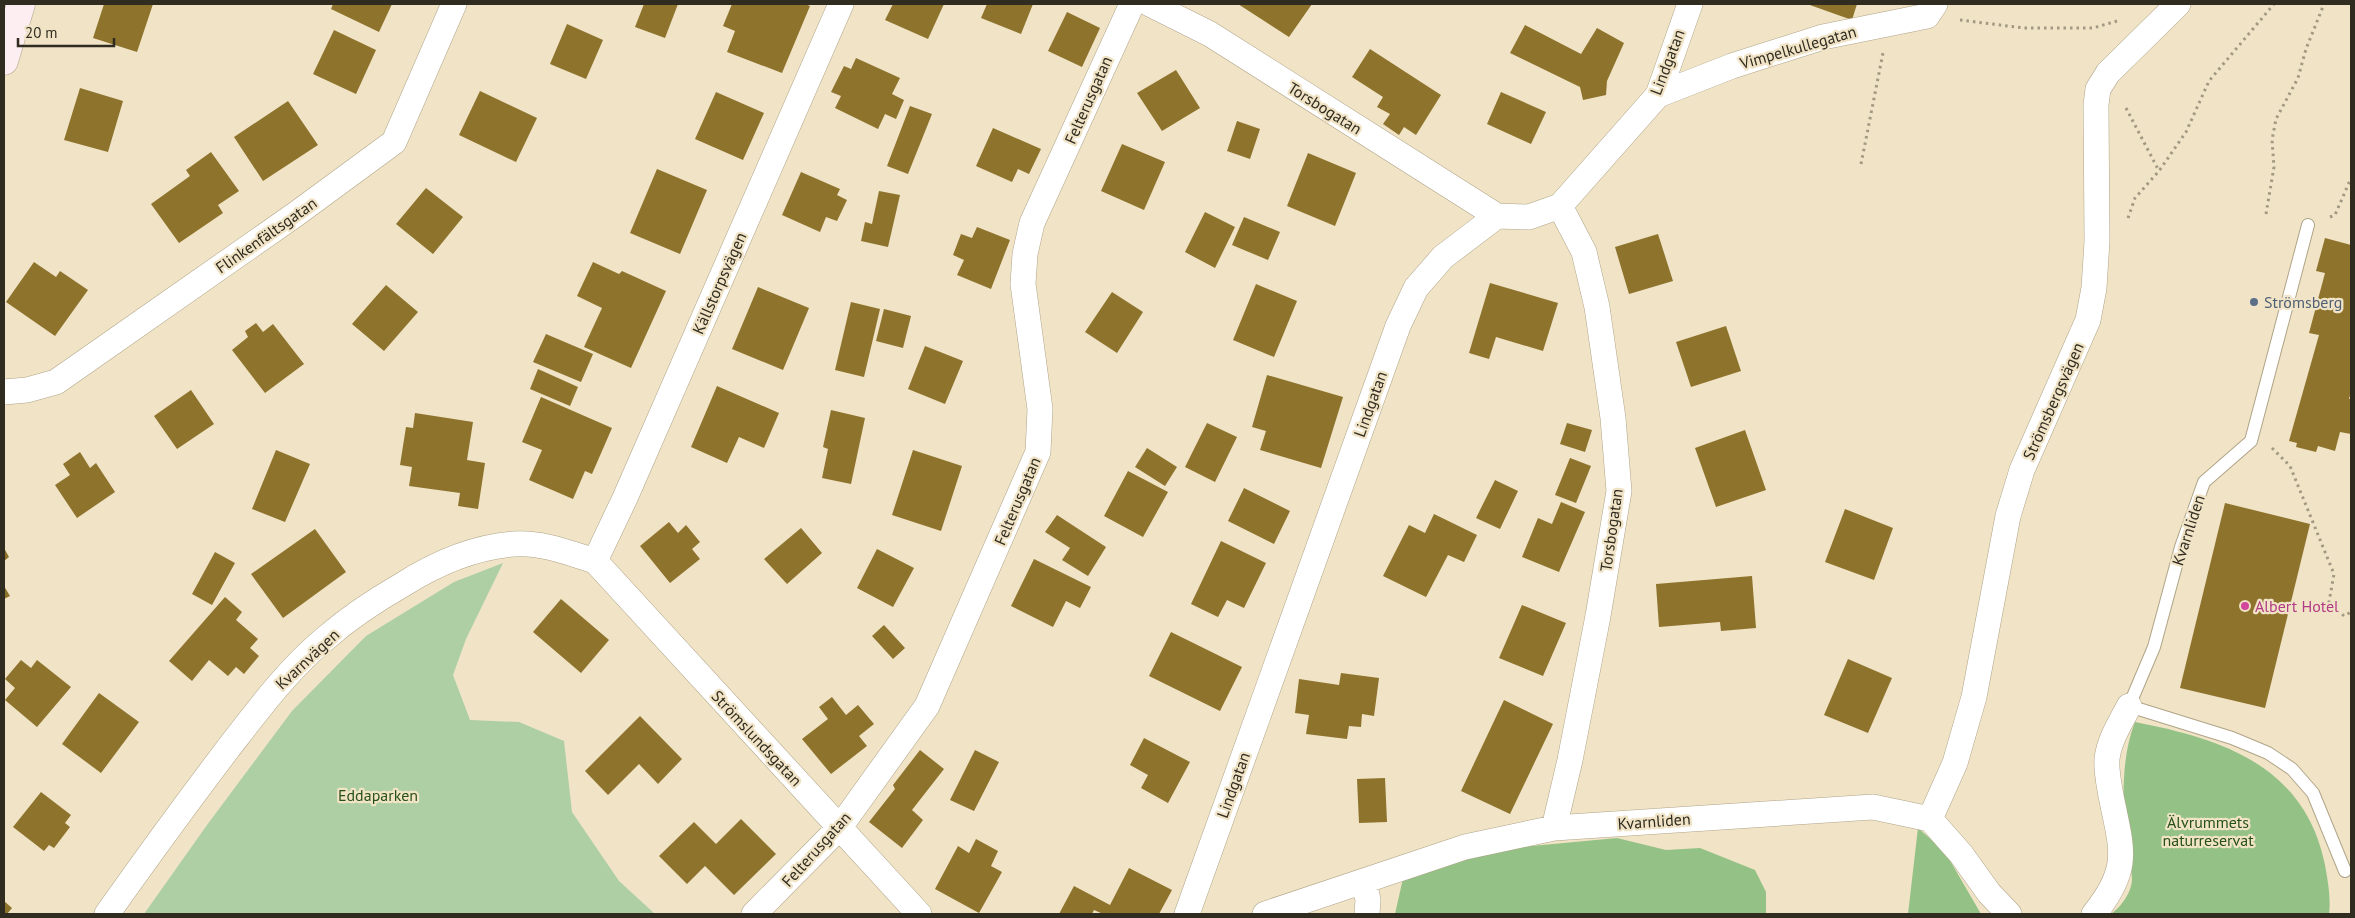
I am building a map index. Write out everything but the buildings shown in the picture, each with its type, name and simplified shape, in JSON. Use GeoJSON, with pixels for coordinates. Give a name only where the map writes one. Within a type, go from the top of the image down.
{"type":"FeatureCollection","features":[{"type":"Feature","properties":{"kind":"street"},"geometry":{"type":"LineString","coordinates":[[4,61],[21,4]]}},
{"type":"Feature","properties":{"kind":"street","name":"Flinkenfältsgatan"},"geometry":{"type":"LineString","coordinates":[[4,392],[27,390],[56,382],[296,214],[394,142],[454,4]]}},
{"type":"Feature","properties":{"kind":"street","name":"Källstorpsvägen"},"geometry":{"type":"LineString","coordinates":[[595,561],[625,498],[841,4]]}},
{"type":"Feature","properties":{"kind":"street","name":"Felterusgatan"},"geometry":{"type":"LineString","coordinates":[[754,914],[840,828],[928,706],[1038,452],[1040,409],[1023,284],[1025,254],[1032,223],[1132,4]]}},
{"type":"Feature","properties":{"kind":"street","name":"Torsbogatan"},"geometry":{"type":"LineString","coordinates":[[1150,4],[1210,34],[1497,216]]}},
{"type":"Feature","properties":{"kind":"street","name":"Lindgatan"},"geometry":{"type":"LineString","coordinates":[[1187,914],[1398,326],[1416,288],[1443,257],[1497,216],[1529,217],[1560,206],[1658,95],[1690,4]]}},
{"type":"Feature","properties":{"kind":"street","name":"Strömsbergsvägen"},"geometry":{"type":"LineString","coordinates":[[1930,818],[1955,763],[1974,697],[2008,516],[2022,470],[2088,320],[2094,288],[2097,241],[2096,105],[2098,89],[2108,73],[2178,4]]}},
{"type":"Feature","properties":{"kind":"street","name":"Vimpelkullegatan"},"geometry":{"type":"LineString","coordinates":[[1658,95],[1732,66],[1823,37],[1890,23],[1931,10]]}},
{"type":"Feature","properties":{"kind":"street","name":"Torsbogatan"},"geometry":{"type":"LineString","coordinates":[[1554,828],[1598,616],[1618,491],[1613,418],[1597,307],[1584,252],[1560,206]]}},
{"type":"Feature","properties":{"kind":"street","name":"Kvarnvägen"},"geometry":{"type":"LineString","coordinates":[[106,914],[188,800],[274,689],[327,637],[381,597],[422,573],[464,555],[490,548],[516,544],[543,545],[595,561]]}},
{"type":"Feature","properties":{"kind":"street","name":"Strömslundsgatan"},"geometry":{"type":"LineString","coordinates":[[595,561],[919,914]]}},
{"type":"Feature","properties":{"kind":"street","name":"Kvarnliden"},"geometry":{"type":"LineString","coordinates":[[2094,914],[2106,900],[2122,864],[2121,844],[2108,780],[2107,758],[2114,736],[2129,706]]}},
{"type":"Feature","properties":{"kind":"street","name":"Kvarnliden"},"geometry":{"type":"LineString","coordinates":[[1264,914],[1465,847],[1554,828],[1873,807],[1930,818]]}},
{"type":"Feature","properties":{"kind":"street"},"geometry":{"type":"LineString","coordinates":[[1930,818],[1961,854],[1989,893],[2009,914]]}},
{"type":"Feature","properties":{"kind":"street"},"geometry":{"type":"LineString","coordinates":[[1364,881],[1368,900],[1367,914]]}},
{"type":"Feature","properties":{"kind":"lane"},"geometry":{"type":"LineString","coordinates":[[2251,441],[2308,225]]}},
{"type":"Feature","properties":{"kind":"lane","name":"Kvarnliden"},"geometry":{"type":"LineString","coordinates":[[2129,706],[2154,647],[2181,547],[2204,482],[2251,441]]}},
{"type":"Feature","properties":{"kind":"lane"},"geometry":{"type":"LineString","coordinates":[[2129,706],[2232,738],[2268,753],[2292,769],[2313,793],[2345,871]]}},
{"type":"Feature","properties":{"kind":"path"},"geometry":{"type":"LineString","coordinates":[[2125,226],[2135,198],[2159,171],[2186,132],[2209,81],[2274,4]]}},
{"type":"Feature","properties":{"kind":"path"},"geometry":{"type":"LineString","coordinates":[[2266,214],[2274,167],[2272,140],[2276,119],[2298,78],[2306,49],[2324,4]]}},
{"type":"Feature","properties":{"kind":"path"},"geometry":{"type":"LineString","coordinates":[[1931,10],[2024,28],[2093,28],[2119,20]]}},
{"type":"Feature","properties":{"kind":"path"},"geometry":{"type":"LineString","coordinates":[[1861,164],[1890,23]]}},
{"type":"Feature","properties":{"kind":"path"},"geometry":{"type":"LineString","coordinates":[[2108,73],[2159,171]]}},
{"type":"Feature","properties":{"kind":"path"},"geometry":{"type":"LineString","coordinates":[[2308,225],[2336,215],[2351,178]]}},
{"type":"Feature","properties":{"kind":"path"},"geometry":{"type":"LineString","coordinates":[[2251,441],[2273,448],[2290,466],[2334,574],[2329,602],[2344,616],[2351,612]]}},
{"type":"Feature","properties":{"kind":"green space","name":"Eddaparken"},"geometry":{"type":"Polygon","coordinates":[[[503,563],[466,639],[453,675],[470,720],[519,722],[564,741],[572,812],[619,881],[655,914],[144,914],[207,825],[292,711],[366,636],[454,582],[503,563]]]}},
{"type":"Feature","properties":{"kind":"green space","name":"Älvrummets naturreservat"},"geometry":{"type":"Polygon","coordinates":[[[2135,722],[2168,729],[2229,749],[2256,763],[2279,781],[2299,803],[2315,831],[2325,865],[2329,914],[2111,914],[2125,899],[2132,884],[2126,848],[2124,784],[2127,752],[2135,722]]]}},
{"type":"Feature","properties":{"kind":"green space"},"geometry":{"type":"Polygon","coordinates":[[[1918,828],[1945,852],[1981,914],[1908,914],[1918,828]]]}},
{"type":"Feature","properties":{"kind":"green space"},"geometry":{"type":"Polygon","coordinates":[[[1617,838],[1666,850],[1700,848],[1755,870],[1766,892],[1766,914],[1395,914],[1404,874],[1489,850],[1617,838]]]}},
{"type":"Feature","properties":{"kind":"place","name":"Strömsberg"},"geometry":{"type":"Point","coordinates":[2254,302]}},
{"type":"Feature","properties":{"kind":"place","name":"Albert Hotel"},"geometry":{"type":"Point","coordinates":[2245,606]}}]}
